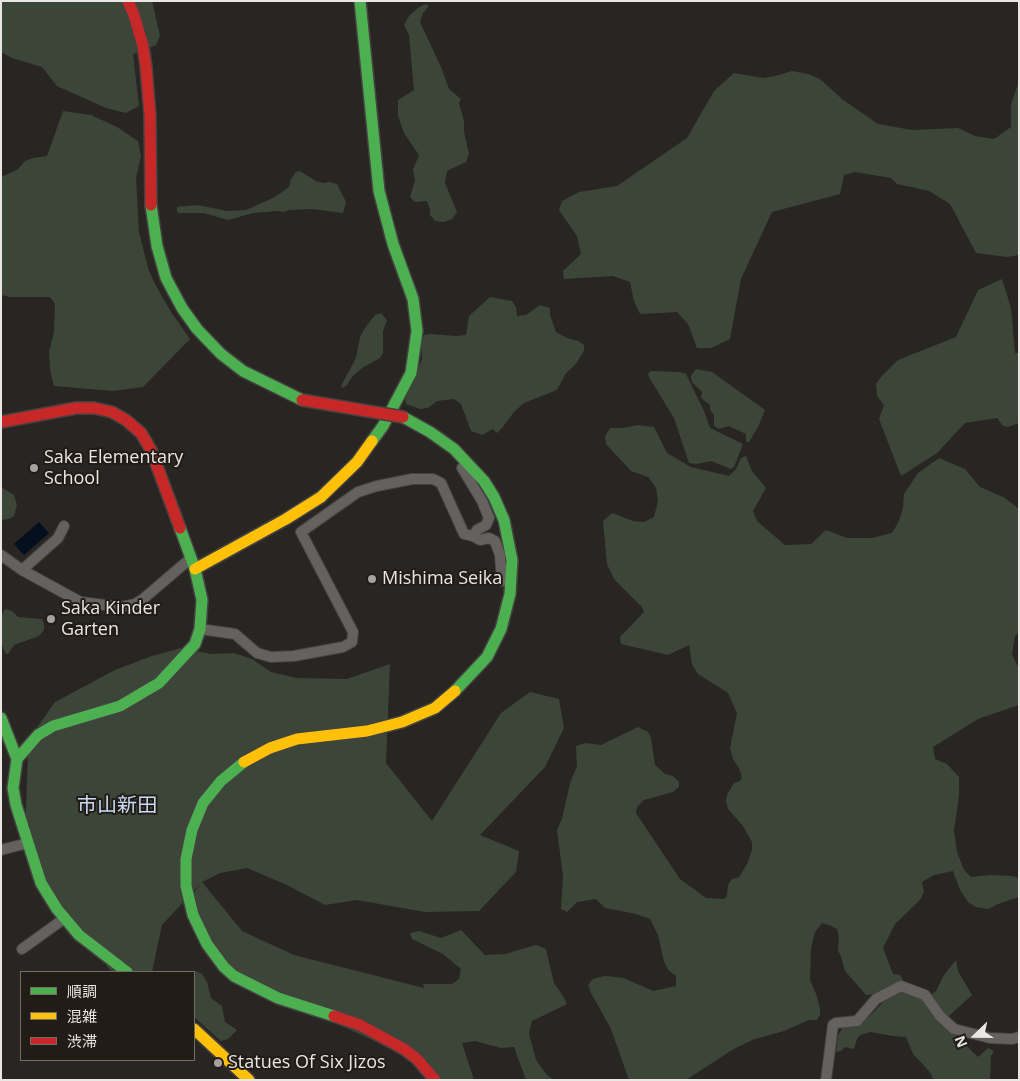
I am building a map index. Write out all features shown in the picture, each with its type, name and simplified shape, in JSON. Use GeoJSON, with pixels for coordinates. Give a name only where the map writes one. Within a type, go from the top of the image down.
{"type":"FeatureCollection","features":[{"type":"Feature","properties":{"kind":"main road"},"geometry":{"type":"LineString","coordinates":[[128,1],[143,46],[150,115],[151,207],[157,246],[166,278],[182,308],[197,329],[221,354],[243,371],[302,400],[402,417],[430,432],[454,449],[484,481],[494,497],[504,520],[512,560],[507,609],[487,657],[463,684],[435,708],[402,722],[367,731],[298,740],[270,748],[239,765],[221,781],[203,803],[192,830],[186,859],[186,886],[193,915],[199,930],[215,954],[234,976],[278,998],[360,1025],[382,1036],[417,1059],[435,1080]]}},
{"type":"Feature","properties":{"kind":"main road"},"geometry":{"type":"LineString","coordinates":[[195,569],[286,520],[321,497],[357,462],[382,426],[411,373],[417,331],[415,311],[413,299],[391,237],[379,191],[360,1]]}},
{"type":"Feature","properties":{"kind":"main road"},"geometry":{"type":"LineString","coordinates":[[1,422],[76,408],[94,408],[112,412],[126,420],[141,433],[151,450],[195,569],[202,600],[200,629],[195,644],[159,683],[120,706],[53,726],[38,735],[18,759],[13,788],[16,805],[41,883],[57,909],[80,935],[126,971]]}},
{"type":"Feature","properties":{"kind":"main road"},"geometry":{"type":"LineString","coordinates":[[1,718],[18,759]]}},
{"type":"Feature","properties":{"kind":"main road"},"geometry":{"type":"LineString","coordinates":[[195,1030],[249,1080]]}},
{"type":"Feature","properties":{"kind":"street"},"geometry":{"type":"LineString","coordinates":[[430,432],[444,452],[463,470],[482,501],[489,518],[486,524],[477,530],[473,536]]}},
{"type":"Feature","properties":{"kind":"street"},"geometry":{"type":"LineString","coordinates":[[200,629],[235,634],[257,653],[272,657],[294,656],[343,647],[352,642],[353,632],[301,532],[358,492],[412,479],[433,478],[441,484],[464,534],[480,540],[489,538],[495,541],[503,573],[501,596],[507,609]]}},
{"type":"Feature","properties":{"kind":"street"},"geometry":{"type":"LineString","coordinates":[[22,570],[58,538],[64,526]]}},
{"type":"Feature","properties":{"kind":"street"},"geometry":{"type":"LineString","coordinates":[[1,555],[22,570],[81,602],[128,606],[143,599],[190,558]]}},
{"type":"Feature","properties":{"kind":"street"},"geometry":{"type":"LineString","coordinates":[[1,850],[28,843]]}},
{"type":"Feature","properties":{"kind":"street"},"geometry":{"type":"LineString","coordinates":[[22,949],[65,918]]}},
{"type":"Feature","properties":{"kind":"street"},"geometry":{"type":"LineString","coordinates":[[826,1080],[833,1026],[836,1023],[857,1021],[876,999],[901,986],[925,995],[940,1016],[954,1029],[990,1038],[1012,1039],[1019,1037]]}},
{"type":"Feature","properties":{"kind":"green space"},"geometry":{"type":"Polygon","coordinates":[[[1,1],[152,1],[160,36],[156,45],[133,54],[139,106],[126,113],[106,108],[57,86],[42,67],[12,58],[1,52],[1,1]]]}},
{"type":"Feature","properties":{"kind":"green space"},"geometry":{"type":"Polygon","coordinates":[[[425,4],[429,6],[423,13],[420,22],[449,89],[461,99],[459,103],[469,154],[466,162],[447,171],[445,183],[457,212],[452,219],[444,222],[435,221],[430,215],[427,201],[415,202],[410,197],[415,180],[413,170],[419,155],[404,133],[398,116],[398,100],[414,90],[409,35],[404,25],[409,16],[425,4]]]}},
{"type":"Feature","properties":{"kind":"green space"},"geometry":{"type":"Polygon","coordinates":[[[792,71],[808,74],[820,79],[842,99],[878,124],[912,130],[958,128],[975,136],[994,139],[1011,127],[1011,104],[1019,81],[1019,255],[1007,257],[976,253],[950,204],[929,191],[897,184],[891,178],[855,172],[844,175],[840,194],[772,212],[741,279],[730,339],[711,348],[697,348],[688,324],[677,312],[640,314],[634,301],[630,282],[613,276],[564,279],[563,271],[581,254],[577,236],[559,210],[562,201],[579,192],[617,186],[687,138],[714,91],[734,73],[763,78],[792,71]]]}},
{"type":"Feature","properties":{"kind":"green space"},"geometry":{"type":"Polygon","coordinates":[[[63,111],[91,115],[117,127],[138,141],[141,156],[136,178],[139,232],[148,268],[171,312],[190,339],[143,387],[113,391],[54,386],[50,370],[49,352],[54,332],[55,304],[50,297],[10,297],[1,295],[1,177],[17,170],[25,161],[47,156],[63,111]]]}},
{"type":"Feature","properties":{"kind":"green space"},"geometry":{"type":"Polygon","coordinates":[[[300,171],[316,181],[337,184],[346,202],[343,213],[312,209],[289,210],[284,212],[253,213],[228,220],[204,213],[177,212],[177,207],[197,205],[228,211],[246,210],[275,197],[289,187],[291,179],[296,172],[300,171]]]}},
{"type":"Feature","properties":{"kind":"green space"},"geometry":{"type":"Polygon","coordinates":[[[1002,279],[1011,308],[1015,353],[1019,353],[1019,423],[1008,427],[1003,426],[997,418],[965,423],[937,453],[901,476],[879,419],[884,405],[877,396],[876,384],[898,360],[956,337],[978,290],[1002,279]]]}},
{"type":"Feature","properties":{"kind":"green space"},"geometry":{"type":"Polygon","coordinates":[[[490,297],[512,301],[516,307],[517,316],[526,315],[540,305],[550,308],[550,315],[556,332],[584,345],[584,351],[575,365],[566,373],[557,390],[524,403],[497,433],[493,429],[482,435],[471,431],[461,404],[454,399],[437,401],[428,408],[420,409],[406,404],[405,399],[408,388],[422,360],[421,343],[424,335],[466,335],[469,316],[490,297]]]}},
{"type":"Feature","properties":{"kind":"green space"},"geometry":{"type":"Polygon","coordinates":[[[381,313],[387,320],[383,331],[383,353],[380,358],[362,368],[343,388],[341,386],[356,358],[360,337],[375,315],[381,313]]]}},
{"type":"Feature","properties":{"kind":"green space"},"geometry":{"type":"Polygon","coordinates":[[[696,369],[712,372],[765,410],[749,442],[746,442],[746,434],[729,426],[719,429],[714,426],[714,415],[710,410],[710,405],[701,398],[702,392],[692,382],[691,376],[696,369]]]}},
{"type":"Feature","properties":{"kind":"green space"},"geometry":{"type":"Polygon","coordinates":[[[651,371],[686,374],[710,428],[743,444],[734,467],[731,469],[711,461],[697,464],[689,463],[674,418],[650,379],[648,374],[651,371]]]}},
{"type":"Feature","properties":{"kind":"green space"},"geometry":{"type":"Polygon","coordinates":[[[638,425],[654,427],[667,453],[691,467],[729,476],[736,469],[741,458],[746,456],[752,471],[766,488],[753,511],[757,521],[785,545],[811,544],[826,530],[847,538],[872,538],[892,533],[899,521],[903,508],[904,494],[918,473],[939,458],[965,469],[980,487],[1005,498],[1019,509],[1019,632],[1015,636],[1012,654],[1019,669],[1019,705],[978,719],[933,747],[935,759],[947,764],[959,777],[959,796],[954,830],[957,852],[964,870],[971,877],[990,875],[1019,878],[1019,897],[988,909],[976,907],[969,903],[960,890],[953,871],[934,875],[922,882],[924,892],[920,900],[895,924],[883,948],[893,974],[900,975],[904,982],[881,993],[866,995],[845,971],[838,950],[839,938],[837,929],[822,923],[815,932],[811,949],[810,980],[820,1008],[820,1015],[817,1020],[809,1020],[784,1031],[752,1040],[732,1050],[686,1080],[629,1080],[611,1029],[588,985],[593,979],[605,976],[624,978],[653,991],[676,986],[676,976],[669,971],[664,962],[658,935],[650,919],[636,914],[605,908],[596,899],[577,902],[567,912],[561,909],[563,876],[557,830],[562,819],[570,783],[577,766],[576,746],[586,743],[601,745],[638,727],[648,732],[651,738],[655,765],[665,774],[673,776],[679,782],[679,787],[673,792],[644,800],[637,807],[636,813],[680,879],[706,898],[724,899],[727,896],[728,885],[732,879],[739,877],[747,864],[752,850],[752,842],[743,826],[728,809],[726,801],[727,795],[734,783],[740,781],[742,777],[730,748],[737,713],[728,693],[698,674],[692,664],[689,645],[668,655],[621,644],[620,637],[644,612],[642,607],[614,579],[607,564],[603,521],[612,513],[633,521],[644,522],[654,517],[658,501],[656,488],[648,477],[631,471],[606,444],[605,436],[610,428],[638,425]]]}},
{"type":"Feature","properties":{"kind":"green space"},"geometry":{"type":"Polygon","coordinates":[[[1,487],[14,495],[17,505],[14,516],[1,520],[1,487]]]}},
{"type":"Feature","properties":{"kind":"green space"},"geometry":{"type":"Polygon","coordinates":[[[5,609],[12,611],[18,617],[42,619],[44,625],[44,630],[39,636],[14,645],[8,654],[6,654],[1,643],[1,616],[5,609]]]}},
{"type":"Feature","properties":{"kind":"green space"},"geometry":{"type":"Polygon","coordinates":[[[181,648],[211,654],[234,653],[252,659],[271,672],[297,678],[347,679],[390,664],[386,763],[432,821],[501,713],[530,692],[559,699],[564,728],[545,767],[480,835],[519,851],[516,872],[479,911],[425,912],[357,900],[325,905],[287,885],[247,868],[220,873],[202,882],[242,931],[294,955],[424,988],[423,984],[452,984],[459,979],[461,969],[443,954],[412,939],[410,933],[419,931],[441,938],[461,930],[485,955],[505,954],[536,945],[546,949],[554,983],[567,1004],[532,1021],[529,1034],[536,1060],[546,1074],[554,1080],[526,1080],[514,1047],[501,1048],[475,1041],[462,1043],[474,1080],[436,1080],[428,1065],[253,986],[210,948],[189,899],[201,883],[162,925],[152,971],[110,970],[55,899],[25,836],[28,753],[38,726],[55,702],[115,670],[152,656],[181,648]]]}},
{"type":"Feature","properties":{"kind":"green space"},"geometry":{"type":"Polygon","coordinates":[[[956,960],[958,971],[972,995],[949,1016],[946,1026],[978,1057],[988,1048],[994,1051],[991,1056],[990,1080],[934,1080],[929,1071],[913,1054],[906,1037],[870,1032],[860,1035],[854,1049],[845,1047],[841,1051],[836,1052],[838,1035],[843,1027],[859,1025],[885,1000],[900,991],[922,997],[932,994],[936,991],[944,975],[956,960]]]}},
{"type":"Feature","properties":{"kind":"green space"},"geometry":{"type":"Polygon","coordinates":[[[195,972],[202,974],[207,982],[211,998],[222,1006],[225,1022],[237,1030],[228,1039],[221,1041],[195,1018],[195,972]]]}},
{"type":"Feature","properties":{"kind":"water"},"geometry":{"type":"Polygon","coordinates":[[[39,522],[49,533],[24,555],[14,544],[39,522]]]}},
{"type":"Feature","properties":{"kind":"traffic: fast"},"geometry":{"type":"LineString","coordinates":[[360,1],[379,191],[393,244],[413,299],[417,331],[411,373],[383,426],[372,441]]}},
{"type":"Feature","properties":{"kind":"traffic: fast"},"geometry":{"type":"LineString","coordinates":[[151,205],[157,246],[166,278],[182,308],[197,329],[221,354],[243,371],[302,400]]}},
{"type":"Feature","properties":{"kind":"traffic: fast"},"geometry":{"type":"LineString","coordinates":[[403,417],[430,432],[454,449],[484,481],[494,497],[504,520],[512,560],[510,594],[501,629],[487,657],[455,691]]}},
{"type":"Feature","properties":{"kind":"traffic: fast"},"geometry":{"type":"LineString","coordinates":[[17,759],[38,735],[53,726],[120,706],[159,683],[195,644],[200,629],[202,600],[195,569],[180,528]]}},
{"type":"Feature","properties":{"kind":"traffic: fast"},"geometry":{"type":"LineString","coordinates":[[1,718],[17,759],[13,788],[16,805],[41,883],[57,909],[79,935],[126,971]]}},
{"type":"Feature","properties":{"kind":"traffic: fast"},"geometry":{"type":"LineString","coordinates":[[244,762],[221,781],[203,803],[192,830],[186,859],[186,886],[193,915],[207,944],[224,967],[234,976],[278,998],[334,1016]]}},
{"type":"Feature","properties":{"kind":"traffic: slow"},"geometry":{"type":"LineString","coordinates":[[195,569],[286,519],[321,497],[357,462],[372,441]]}},
{"type":"Feature","properties":{"kind":"traffic: slow"},"geometry":{"type":"LineString","coordinates":[[244,762],[270,748],[297,739],[367,731],[402,722],[435,708],[455,691]]}},
{"type":"Feature","properties":{"kind":"traffic: slow"},"geometry":{"type":"LineString","coordinates":[[195,1030],[249,1080]]}},
{"type":"Feature","properties":{"kind":"traffic: jam"},"geometry":{"type":"LineString","coordinates":[[128,1],[143,46],[146,67],[150,115],[151,205]]}},
{"type":"Feature","properties":{"kind":"traffic: jam"},"geometry":{"type":"LineString","coordinates":[[302,400],[403,417]]}},
{"type":"Feature","properties":{"kind":"traffic: jam"},"geometry":{"type":"LineString","coordinates":[[1,422],[76,408],[94,408],[112,412],[126,420],[141,433],[151,450],[180,528]]}},
{"type":"Feature","properties":{"kind":"traffic: jam"},"geometry":{"type":"LineString","coordinates":[[334,1016],[360,1025],[404,1049],[417,1059],[435,1080]]}},
{"type":"Feature","properties":{"kind":"place","name":"Saka Elementary School"},"geometry":{"type":"Point","coordinates":[34,468]}},
{"type":"Feature","properties":{"kind":"place","name":"Mishima Seika"},"geometry":{"type":"Point","coordinates":[372,579]}},
{"type":"Feature","properties":{"kind":"place","name":"Saka Kinder Garten"},"geometry":{"type":"Point","coordinates":[51,619]}},
{"type":"Feature","properties":{"kind":"place","name":"Statues Of Six Jizos"},"geometry":{"type":"Point","coordinates":[218,1063]}},
{"type":"Feature","properties":{"kind":"district","name":"市山新田"},"geometry":{"type":"Point","coordinates":[117,806]}}]}
